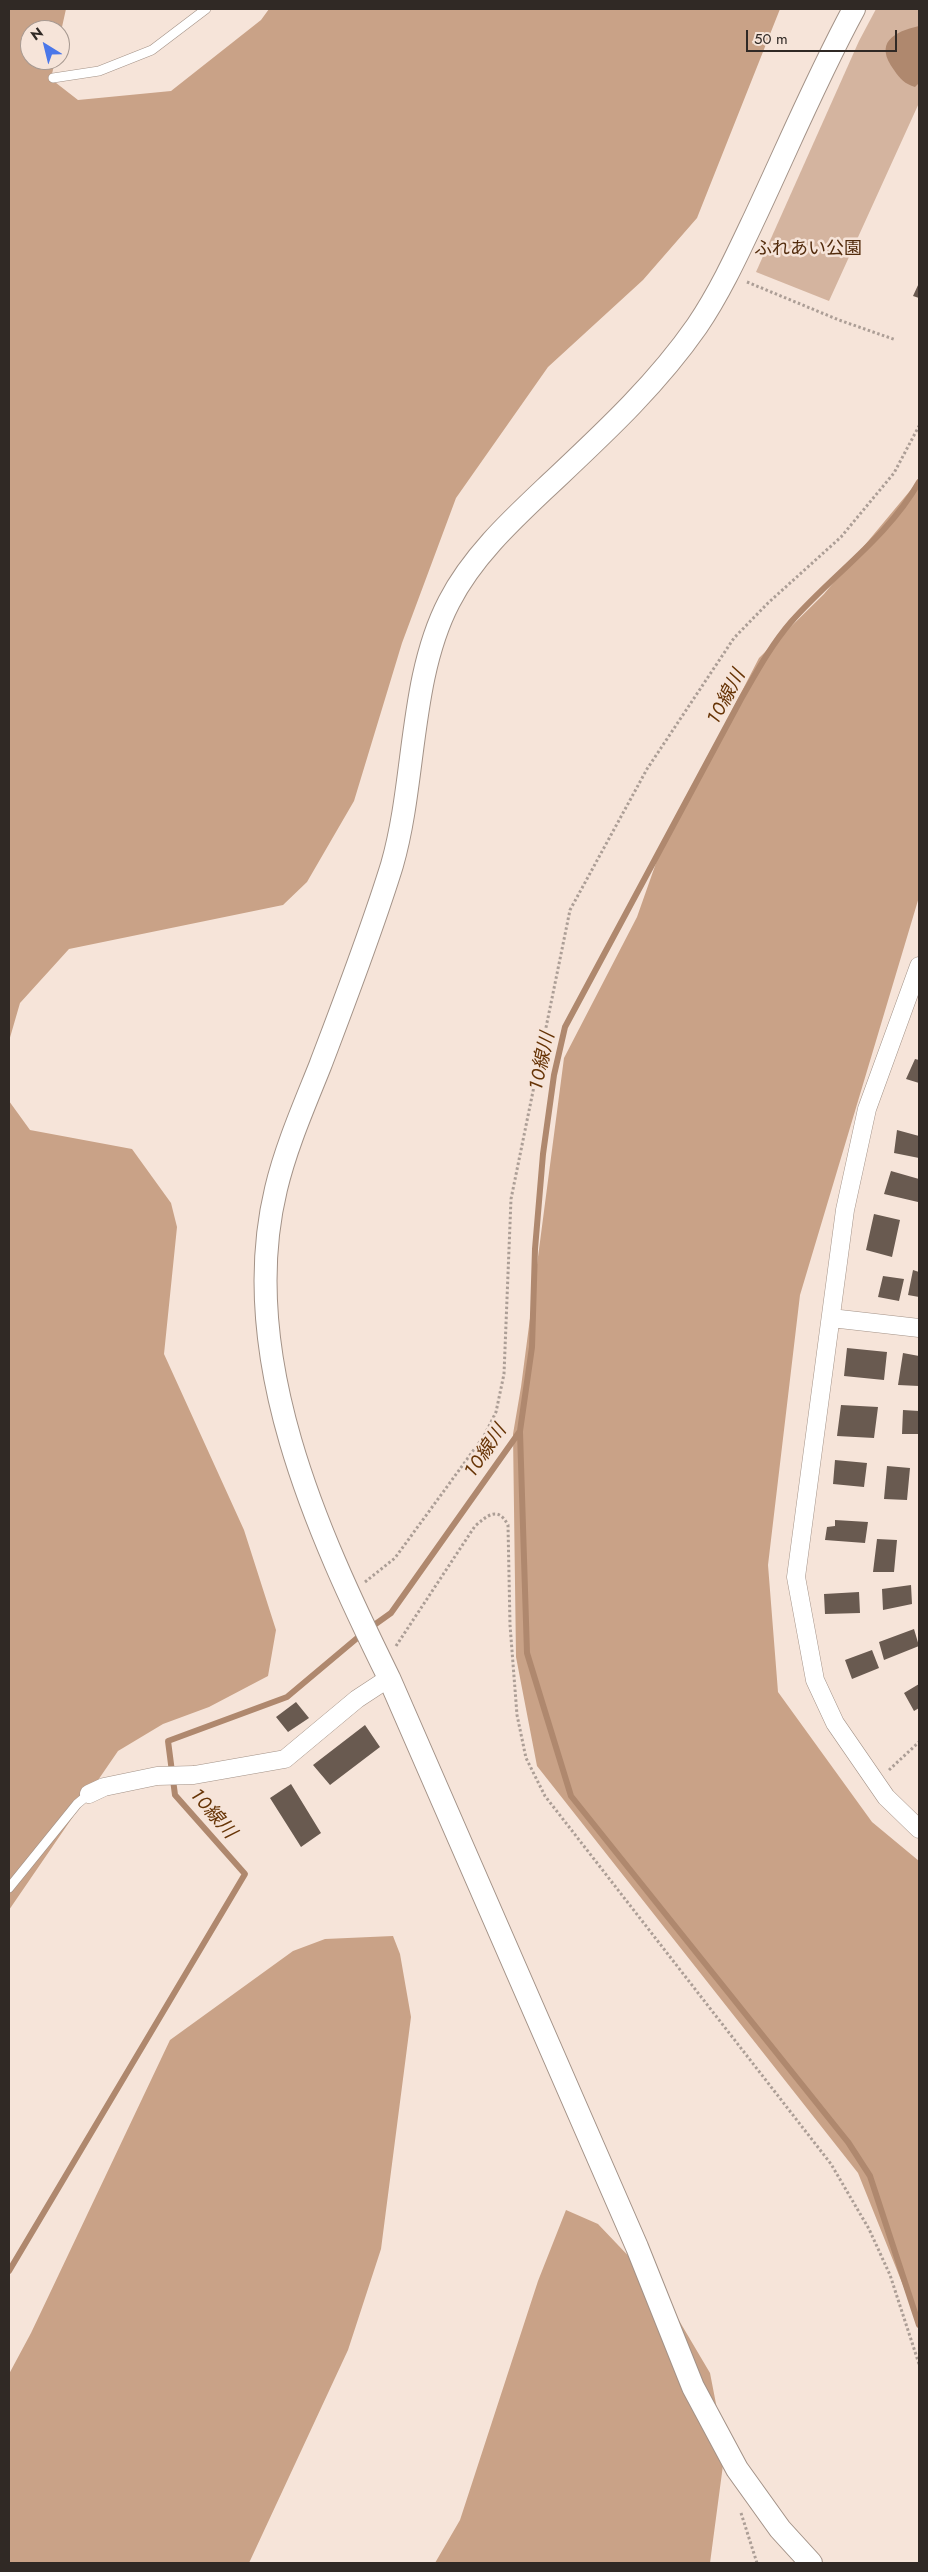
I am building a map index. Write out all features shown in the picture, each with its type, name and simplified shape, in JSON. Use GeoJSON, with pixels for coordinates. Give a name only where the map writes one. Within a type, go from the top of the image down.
{"type":"FeatureCollection","features":[{"type":"Feature","properties":{"kind":"street"},"geometry":{"type":"LineString","coordinates":[[811,2563],[780,2529],[737,2469],[693,2387],[637,2247],[312,1504],[284,1414],[270,1358],[265,1303],[267,1248],[276,1190],[294,1133],[364,951],[394,858],[428,660],[449,602],[492,539],[632,406],[697,326],[729,272],[797,124],[854,9]]}},
{"type":"Feature","properties":{"kind":"street"},"geometry":{"type":"LineString","coordinates":[[919,966],[867,1109],[845,1210],[796,1577],[815,1680],[835,1723],[886,1797],[919,1829]]}},
{"type":"Feature","properties":{"kind":"street"},"geometry":{"type":"LineString","coordinates":[[831,1318],[919,1328]]}},
{"type":"Feature","properties":{"kind":"street"},"geometry":{"type":"LineString","coordinates":[[89,1794],[104,1786],[157,1776],[194,1775],[285,1759],[358,1699],[382,1663]]}},
{"type":"Feature","properties":{"kind":"lane"},"geometry":{"type":"LineString","coordinates":[[53,78],[99,71],[152,50],[200,16],[206,9]]}},
{"type":"Feature","properties":{"kind":"lane"},"geometry":{"type":"LineString","coordinates":[[9,1888],[77,1804],[89,1794]]}},
{"type":"Feature","properties":{"kind":"path"},"geometry":{"type":"LineString","coordinates":[[729,272],[831,317],[896,340]]}},
{"type":"Feature","properties":{"kind":"path"},"geometry":{"type":"LineString","coordinates":[[353,1600],[371,1578],[395,1558],[484,1436],[496,1412],[504,1374],[511,1199],[570,910],[647,768],[734,638],[768,603],[841,537],[894,473],[919,426]]}},
{"type":"Feature","properties":{"kind":"path"},"geometry":{"type":"LineString","coordinates":[[382,1663],[475,1526],[487,1516],[496,1514],[504,1516],[508,1525],[513,1677],[526,1758],[545,1796],[831,2164],[851,2194],[890,2275],[919,2364]]}},
{"type":"Feature","properties":{"kind":"path"},"geometry":{"type":"LineString","coordinates":[[875,1782],[919,1742]]}},
{"type":"Feature","properties":{"kind":"green space","name":"ふれあい公園"},"geometry":{"type":"Polygon","coordinates":[[[876,9],[919,9],[919,103],[829,301],[756,272],[859,41],[876,9]]]}},
{"type":"Feature","properties":{"kind":"shaded area"},"geometry":{"type":"Polygon","coordinates":[[[9,9],[66,9],[64,20],[20,20],[20,70],[53,70],[51,79],[78,100],[171,91],[261,20],[269,9],[780,9],[697,218],[643,280],[548,367],[456,498],[402,643],[354,801],[307,882],[283,905],[69,949],[20,1003],[9,1041],[9,9]]]}},
{"type":"Feature","properties":{"kind":"shaded area"},"geometry":{"type":"Polygon","coordinates":[[[919,26],[919,83],[915,87],[906,83],[898,76],[888,61],[886,46],[894,35],[919,26]]]}},
{"type":"Feature","properties":{"kind":"shaded area"},"geometry":{"type":"Polygon","coordinates":[[[919,480],[919,897],[800,1295],[768,1565],[778,1692],[872,1822],[919,1861],[919,2325],[858,2173],[537,1766],[516,1657],[513,1434],[521,1387],[564,1058],[637,917],[662,846],[759,658],[824,594],[919,480]]]}},
{"type":"Feature","properties":{"kind":"shaded area"},"geometry":{"type":"Polygon","coordinates":[[[9,1101],[30,1130],[132,1149],[171,1203],[177,1227],[164,1354],[244,1530],[276,1630],[268,1676],[209,1707],[163,1724],[118,1751],[9,1910],[9,1101]]]}},
{"type":"Feature","properties":{"kind":"shaded area"},"geometry":{"type":"Polygon","coordinates":[[[393,1936],[400,1954],[411,2017],[381,2249],[348,2350],[249,2563],[9,2563],[9,2374],[31,2333],[170,2040],[293,1951],[325,1939],[393,1936]]]}},
{"type":"Feature","properties":{"kind":"shaded area"},"geometry":{"type":"Polygon","coordinates":[[[566,2210],[598,2224],[637,2265],[674,2312],[710,2373],[725,2450],[710,2563],[435,2563],[460,2520],[538,2281],[566,2210]]]}},
{"type":"Feature","properties":{"kind":"building"},"geometry":{"type":"Polygon","coordinates":[[[919,283],[919,298],[913,296],[919,283]]]}},
{"type":"Feature","properties":{"kind":"building"},"geometry":{"type":"Polygon","coordinates":[[[915,1059],[919,1060],[919,1083],[906,1079],[915,1059]]]}},
{"type":"Feature","properties":{"kind":"building"},"geometry":{"type":"Polygon","coordinates":[[[897,1130],[919,1136],[919,1158],[894,1153],[897,1130]]]}},
{"type":"Feature","properties":{"kind":"building"},"geometry":{"type":"Polygon","coordinates":[[[891,1171],[919,1179],[918,1202],[884,1194],[891,1171]]]}},
{"type":"Feature","properties":{"kind":"building"},"geometry":{"type":"Polygon","coordinates":[[[874,1214],[900,1220],[892,1257],[866,1250],[874,1214]]]}},
{"type":"Feature","properties":{"kind":"building"},"geometry":{"type":"Polygon","coordinates":[[[913,1270],[919,1272],[919,1297],[908,1295],[913,1270]]]}},
{"type":"Feature","properties":{"kind":"building"},"geometry":{"type":"Polygon","coordinates":[[[883,1276],[904,1279],[899,1301],[878,1297],[883,1276]]]}},
{"type":"Feature","properties":{"kind":"building"},"geometry":{"type":"Polygon","coordinates":[[[847,1348],[887,1352],[884,1380],[844,1376],[847,1348]]]}},
{"type":"Feature","properties":{"kind":"building"},"geometry":{"type":"Polygon","coordinates":[[[903,1353],[919,1356],[919,1386],[898,1385],[903,1353]]]}},
{"type":"Feature","properties":{"kind":"building"},"geometry":{"type":"Polygon","coordinates":[[[841,1405],[878,1407],[874,1438],[837,1436],[841,1405]]]}},
{"type":"Feature","properties":{"kind":"building"},"geometry":{"type":"Polygon","coordinates":[[[903,1410],[919,1411],[919,1434],[902,1434],[903,1410]]]}},
{"type":"Feature","properties":{"kind":"building"},"geometry":{"type":"Polygon","coordinates":[[[835,1460],[867,1463],[864,1487],[833,1484],[835,1460]]]}},
{"type":"Feature","properties":{"kind":"building"},"geometry":{"type":"Polygon","coordinates":[[[887,1466],[910,1468],[907,1500],[884,1499],[887,1466]]]}},
{"type":"Feature","properties":{"kind":"building"},"geometry":{"type":"Polygon","coordinates":[[[835,1520],[868,1522],[865,1543],[825,1540],[827,1527],[835,1526],[835,1520]]]}},
{"type":"Feature","properties":{"kind":"building"},"geometry":{"type":"Polygon","coordinates":[[[877,1539],[897,1540],[894,1572],[873,1572],[877,1539]]]}},
{"type":"Feature","properties":{"kind":"building"},"geometry":{"type":"Polygon","coordinates":[[[911,1585],[912,1604],[883,1610],[882,1589],[911,1585]]]}},
{"type":"Feature","properties":{"kind":"building"},"geometry":{"type":"Polygon","coordinates":[[[859,1592],[860,1613],[825,1614],[824,1594],[859,1592]]]}},
{"type":"Feature","properties":{"kind":"building"},"geometry":{"type":"Polygon","coordinates":[[[914,1629],[919,1646],[884,1660],[879,1642],[914,1629]]]}},
{"type":"Feature","properties":{"kind":"building"},"geometry":{"type":"Polygon","coordinates":[[[872,1650],[879,1668],[852,1679],[845,1660],[872,1650]]]}},
{"type":"Feature","properties":{"kind":"building"},"geometry":{"type":"Polygon","coordinates":[[[919,1684],[919,1708],[914,1711],[904,1693],[919,1684]]]}},
{"type":"Feature","properties":{"kind":"building"},"geometry":{"type":"Polygon","coordinates":[[[296,1702],[309,1718],[288,1732],[276,1717],[296,1702]]]}},
{"type":"Feature","properties":{"kind":"building"},"geometry":{"type":"Polygon","coordinates":[[[365,1725],[380,1747],[330,1785],[313,1765],[365,1725]]]}},
{"type":"Feature","properties":{"kind":"building"},"geometry":{"type":"Polygon","coordinates":[[[291,1784],[321,1833],[301,1847],[270,1798],[291,1784]]]}},
{"type":"Feature","properties":{"kind":"waterway","name":"１０線川"},"geometry":{"type":"LineString","coordinates":[[370,1628],[391,1613],[520,1431],[532,1347],[535,1249],[543,1154],[554,1075],[565,1027],[741,699],[770,650],[791,622],[892,520],[919,482]]}},
{"type":"Feature","properties":{"kind":"waterway"},"geometry":{"type":"LineString","coordinates":[[520,1432],[527,1653],[571,1796],[848,2142],[870,2176],[919,2325]]}},
{"type":"Feature","properties":{"kind":"waterway","name":"１０線川"},"geometry":{"type":"LineString","coordinates":[[9,2271],[245,1874],[175,1795],[168,1741],[287,1697],[362,1634]]}}]}
